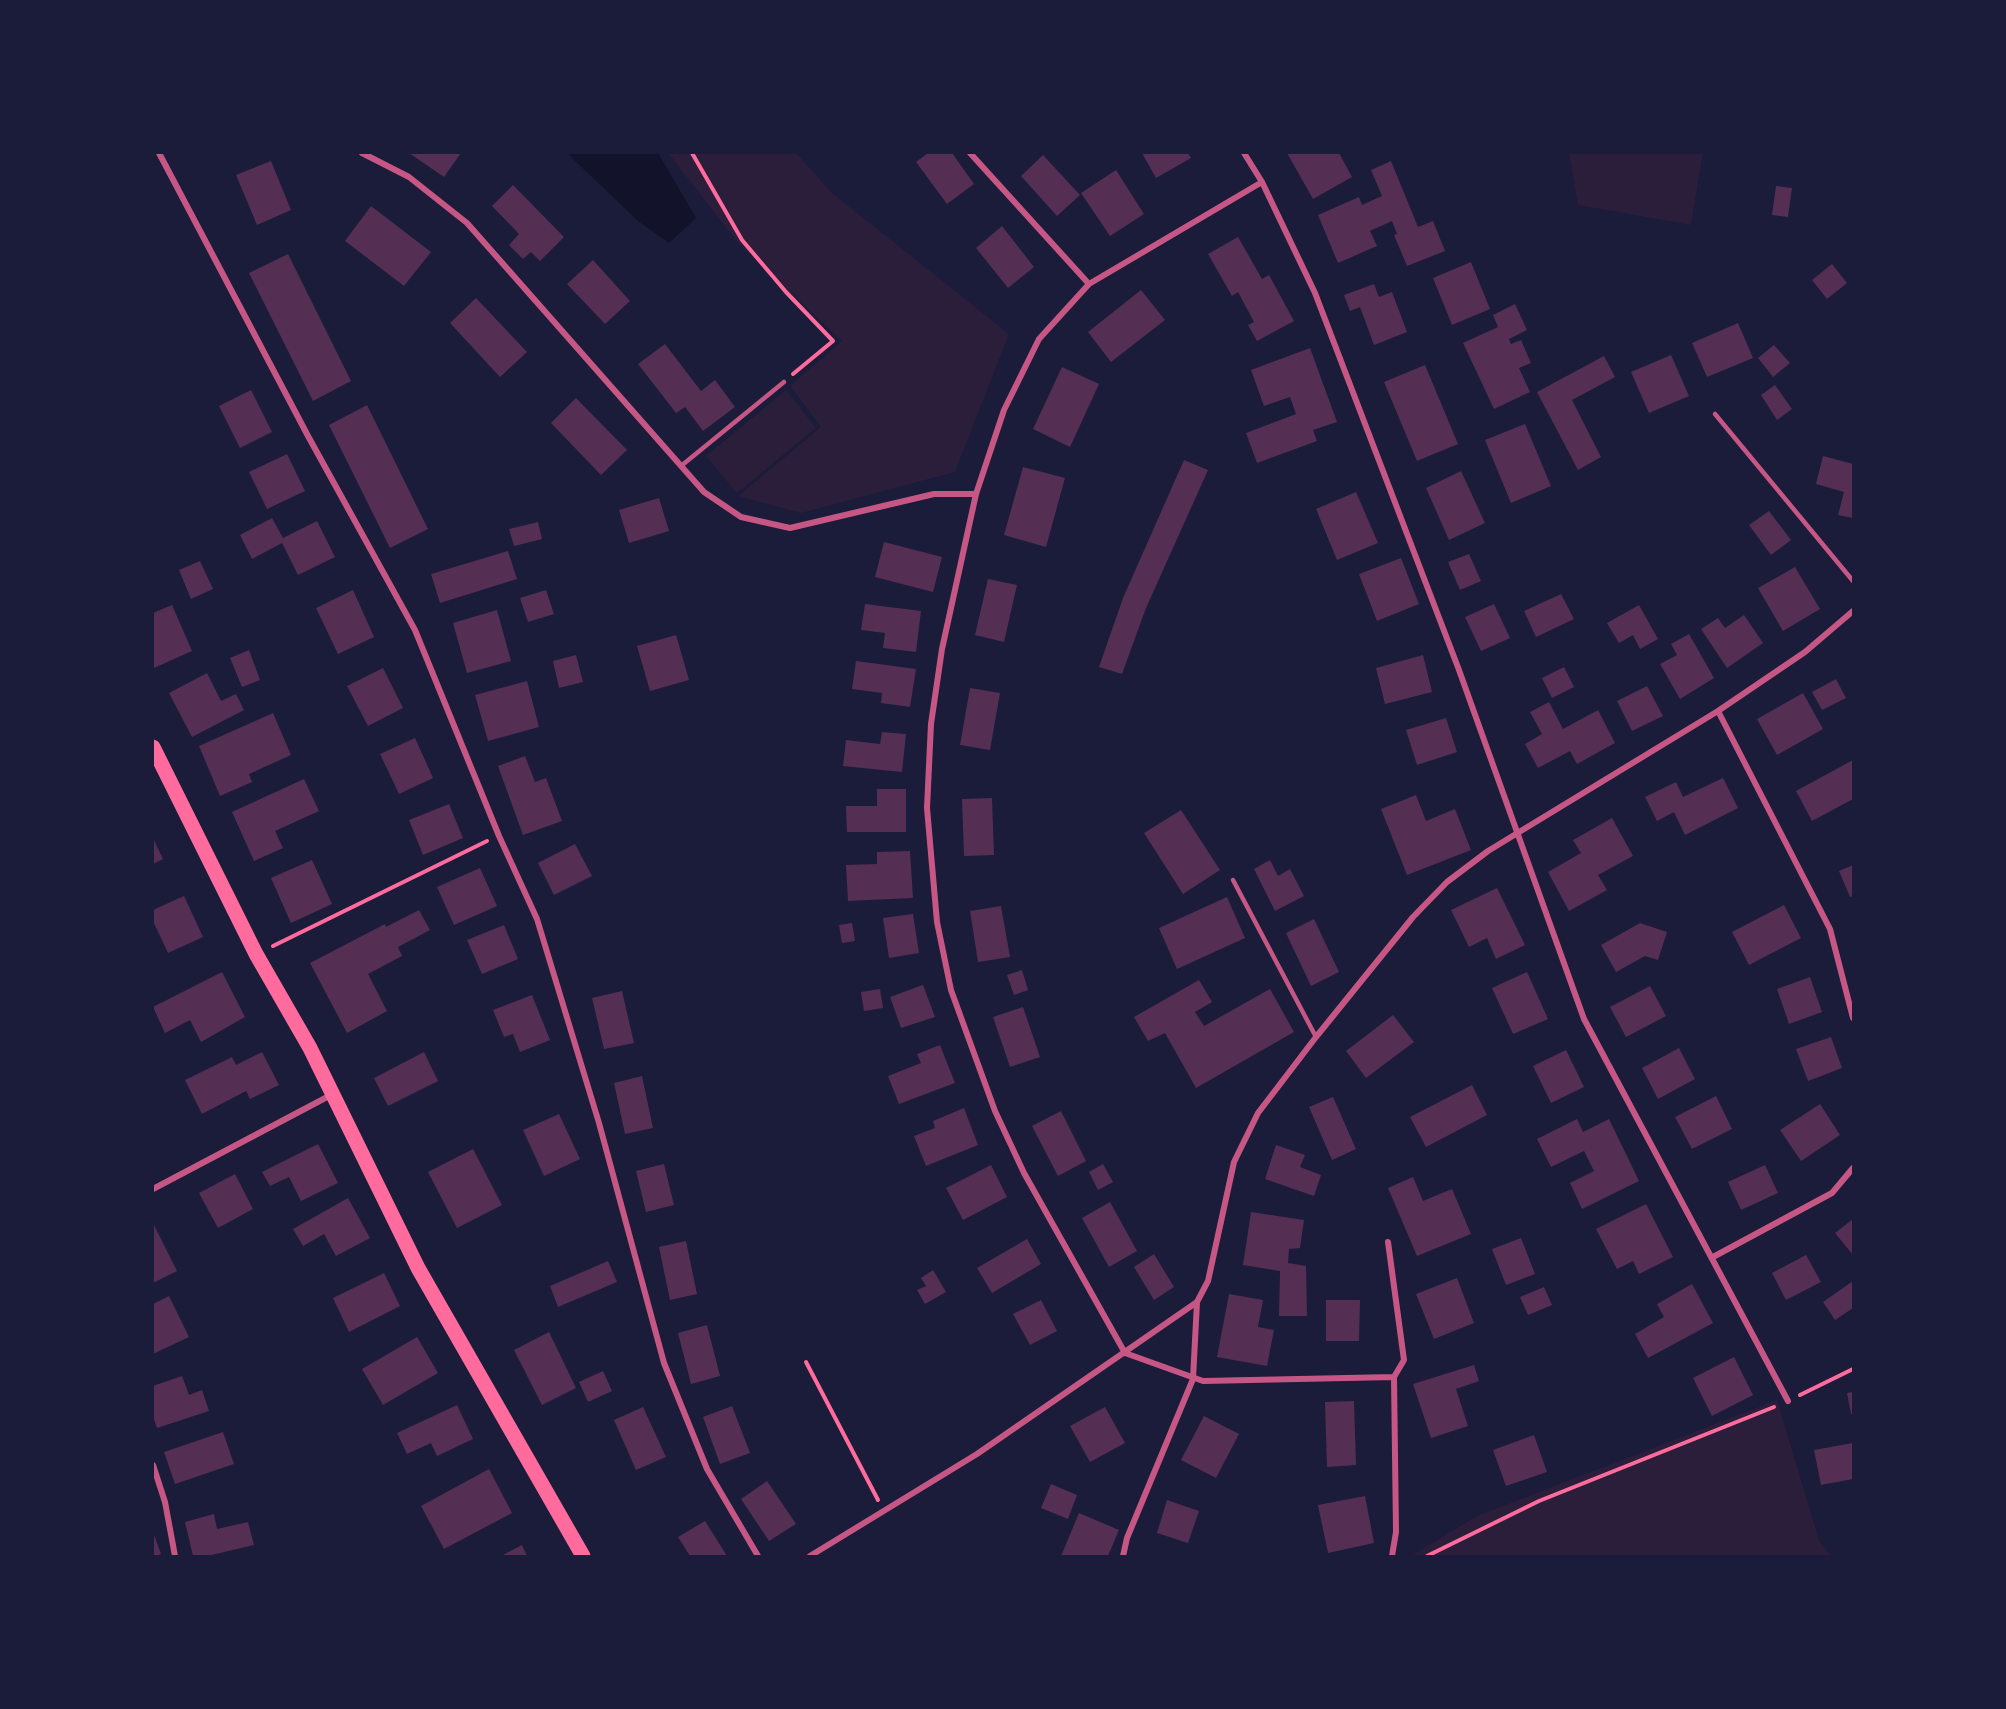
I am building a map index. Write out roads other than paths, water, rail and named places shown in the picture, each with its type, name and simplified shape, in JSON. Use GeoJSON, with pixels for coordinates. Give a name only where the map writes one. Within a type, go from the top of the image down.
{"type":"FeatureCollection","features":[{"type":"Feature","properties":{"kind":"main road"},"geometry":{"type":"LineString","coordinates":[[153,747],[256,954],[310,1048],[417,1268],[583,1556]]}},
{"type":"Feature","properties":{"kind":"street"},"geometry":{"type":"LineString","coordinates":[[159,153],[308,436],[415,630],[499,836],[537,920],[599,1123],[664,1363],[707,1469],[758,1556]]}},
{"type":"Feature","properties":{"kind":"street"},"geometry":{"type":"LineString","coordinates":[[362,153],[409,177],[467,223],[704,492],[741,516],[790,528],[934,494],[976,494]]}},
{"type":"Feature","properties":{"kind":"street"},"geometry":{"type":"LineString","coordinates":[[970,153],[1089,284]]}},
{"type":"Feature","properties":{"kind":"street"},"geometry":{"type":"LineString","coordinates":[[1244,153],[1262,182],[1316,293],[1518,833],[1584,1019],[1788,1401]]}},
{"type":"Feature","properties":{"kind":"street"},"geometry":{"type":"LineString","coordinates":[[1262,182],[1089,284],[1039,339],[1004,410],[976,494],[942,649],[931,724],[927,808],[937,922],[951,990],[994,1111],[1024,1173],[1125,1353],[1203,1381],[1394,1377]]}},
{"type":"Feature","properties":{"kind":"street"},"geometry":{"type":"LineString","coordinates":[[1123,1556],[1127,1538],[1193,1379],[1197,1302],[1208,1281],[1234,1162],[1258,1113],[1316,1037],[1413,917],[1447,882],[1488,851],[1718,711],[1805,652],[1853,611]]}},
{"type":"Feature","properties":{"kind":"street"},"geometry":{"type":"LineString","coordinates":[[1718,711],[1830,929],[1853,1018]]}},
{"type":"Feature","properties":{"kind":"street"},"geometry":{"type":"LineString","coordinates":[[153,1189],[331,1095]]}},
{"type":"Feature","properties":{"kind":"street"},"geometry":{"type":"LineString","coordinates":[[1713,1257],[1832,1193],[1853,1168]]}},
{"type":"Feature","properties":{"kind":"street"},"geometry":{"type":"LineString","coordinates":[[1388,1242],[1404,1360],[1394,1377],[1396,1532],[1392,1556]]}},
{"type":"Feature","properties":{"kind":"street"},"geometry":{"type":"LineString","coordinates":[[810,1556],[977,1454],[1197,1302]]}},
{"type":"Feature","properties":{"kind":"street"},"geometry":{"type":"LineString","coordinates":[[153,1464],[165,1502],[175,1556]]}},
{"type":"Feature","properties":{"kind":"lane"},"geometry":{"type":"LineString","coordinates":[[681,466],[784,382]]}},
{"type":"Feature","properties":{"kind":"lane"},"geometry":{"type":"LineString","coordinates":[[1715,414],[1853,581]]}},
{"type":"Feature","properties":{"kind":"lane"},"geometry":{"type":"LineString","coordinates":[[1233,880],[1316,1037]]}}]}
